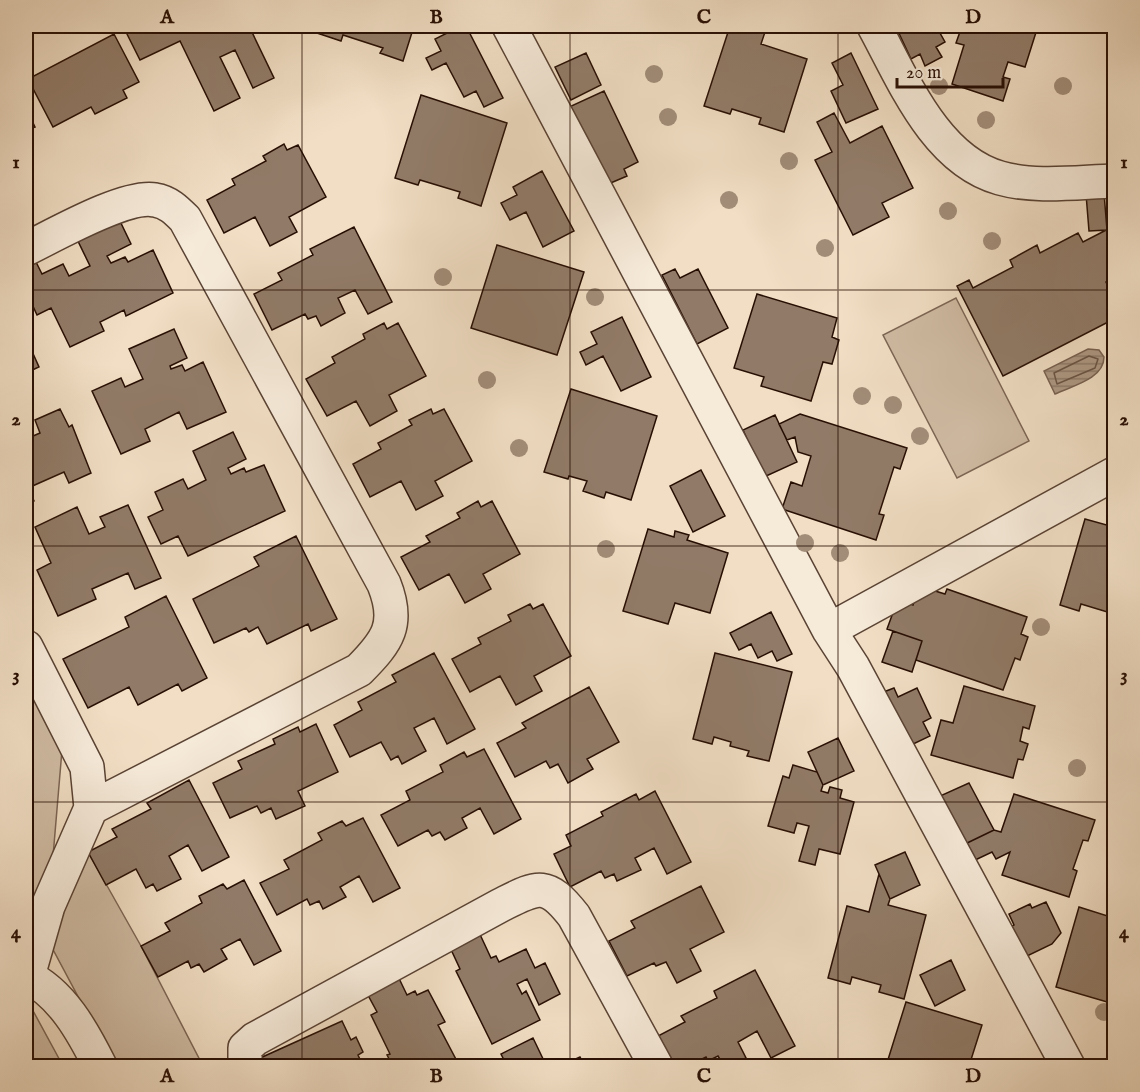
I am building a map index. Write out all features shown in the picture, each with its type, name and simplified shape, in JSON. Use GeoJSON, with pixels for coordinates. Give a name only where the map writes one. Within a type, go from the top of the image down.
{"type":"FeatureCollection","features":[{"type":"Feature","properties":{"kind":"street"},"geometry":{"type":"LineString","coordinates":[[509,26],[829,630],[853,666],[1068,1066]]}},
{"type":"Feature","properties":{"kind":"street"},"geometry":{"type":"LineString","coordinates":[[874,26],[910,92],[935,130],[962,159],[1002,179],[1026,182],[1114,181]]}},
{"type":"Feature","properties":{"kind":"street"},"geometry":{"type":"LineString","coordinates":[[26,249],[118,206],[142,200],[164,202],[185,219],[384,584],[392,615],[384,643],[359,670],[91,808]]}},
{"type":"Feature","properties":{"kind":"street"},"geometry":{"type":"LineString","coordinates":[[829,630],[1114,474]]}},
{"type":"Feature","properties":{"kind":"street"},"geometry":{"type":"LineString","coordinates":[[26,647],[87,767],[91,808],[48,906],[27,976],[50,992],[67,1010],[100,1066]]}},
{"type":"Feature","properties":{"kind":"street"},"geometry":{"type":"LineString","coordinates":[[245,1066],[245,1048],[255,1039],[537,888],[550,892],[564,903],[574,916],[656,1066]]}},
{"type":"Feature","properties":{"kind":"shaded area"},"geometry":{"type":"Polygon","coordinates":[[[956,298],[1029,441],[957,478],[883,335],[956,298]]]}},
{"type":"Feature","properties":{"kind":"shaded area"},"geometry":{"type":"Polygon","coordinates":[[[26,679],[62,750],[49,904],[88,852],[141,946],[203,1066],[115,1066],[49,942],[59,927],[49,906],[26,902],[26,679]]]}},
{"type":"Feature","properties":{"kind":"shaded area"},"geometry":{"type":"Polygon","coordinates":[[[26,1005],[31,1007],[63,1066],[26,1066],[26,1005]]]}},
{"type":"Feature","properties":{"kind":"water"},"geometry":{"type":"Polygon","coordinates":[[[1088,349],[1099,350],[1104,357],[1099,371],[1086,381],[1055,394],[1044,371],[1088,349]]]}},
{"type":"Feature","properties":{"kind":"building"},"geometry":{"type":"Polygon","coordinates":[[[123,26],[249,26],[274,78],[253,88],[235,50],[220,57],[240,98],[214,111],[180,41],[140,60],[123,26]]]}},
{"type":"Feature","properties":{"kind":"building"},"geometry":{"type":"Polygon","coordinates":[[[320,26],[414,26],[403,61],[380,53],[383,48],[343,35],[341,41],[317,33],[320,26]]]}},
{"type":"Feature","properties":{"kind":"building"},"geometry":{"type":"Polygon","coordinates":[[[461,26],[466,26],[503,98],[484,107],[476,91],[464,97],[446,63],[432,70],[426,58],[441,51],[435,39],[461,26]]]}},
{"type":"Feature","properties":{"kind":"building"},"geometry":{"type":"Polygon","coordinates":[[[730,26],[767,26],[761,44],[807,59],[784,132],[759,124],[761,118],[732,109],[730,114],[704,106],[730,26]]]}},
{"type":"Feature","properties":{"kind":"building"},"geometry":{"type":"Polygon","coordinates":[[[794,26],[813,26],[798,33],[794,26]]]}},
{"type":"Feature","properties":{"kind":"building"},"geometry":{"type":"Polygon","coordinates":[[[904,26],[936,26],[945,42],[936,47],[942,57],[925,66],[920,54],[911,59],[897,29],[904,26]]]}},
{"type":"Feature","properties":{"kind":"building"},"geometry":{"type":"Polygon","coordinates":[[[962,26],[1038,26],[1025,67],[1008,62],[1003,77],[1010,79],[1003,101],[952,84],[964,45],[956,43],[962,26]]]}},
{"type":"Feature","properties":{"kind":"building"},"geometry":{"type":"Polygon","coordinates":[[[114,34],[139,82],[123,90],[127,98],[95,114],[91,107],[53,127],[28,79],[114,34]]]}},
{"type":"Feature","properties":{"kind":"building"},"geometry":{"type":"Polygon","coordinates":[[[586,53],[601,85],[571,100],[555,67],[586,53]]]}},
{"type":"Feature","properties":{"kind":"building"},"geometry":{"type":"Polygon","coordinates":[[[851,53],[878,109],[846,123],[831,91],[843,85],[832,63],[851,53]]]}},
{"type":"Feature","properties":{"kind":"building"},"geometry":{"type":"Polygon","coordinates":[[[604,91],[638,162],[624,169],[627,176],[606,185],[569,107],[604,91]]]}},
{"type":"Feature","properties":{"kind":"building"},"geometry":{"type":"Polygon","coordinates":[[[421,95],[507,123],[481,206],[458,198],[460,192],[420,180],[418,185],[395,178],[421,95]]]}},
{"type":"Feature","properties":{"kind":"building"},"geometry":{"type":"Polygon","coordinates":[[[26,108],[35,127],[29,129],[31,133],[26,136],[26,108]]]}},
{"type":"Feature","properties":{"kind":"building"},"geometry":{"type":"Polygon","coordinates":[[[834,113],[850,143],[882,126],[913,188],[882,203],[889,217],[853,235],[815,160],[832,152],[817,122],[834,113]]]}},
{"type":"Feature","properties":{"kind":"building"},"geometry":{"type":"Polygon","coordinates":[[[284,144],[287,150],[298,145],[326,197],[289,217],[297,232],[270,246],[255,217],[224,233],[207,200],[235,185],[232,179],[266,161],[263,156],[284,144]]]}},
{"type":"Feature","properties":{"kind":"building"},"geometry":{"type":"Polygon","coordinates":[[[542,171],[574,231],[543,247],[526,212],[510,220],[501,203],[517,195],[513,187],[542,171]]]}},
{"type":"Feature","properties":{"kind":"building"},"geometry":{"type":"Polygon","coordinates":[[[1104,193],[1107,230],[1089,231],[1086,194],[1104,193]]]}},
{"type":"Feature","properties":{"kind":"building"},"geometry":{"type":"Polygon","coordinates":[[[118,217],[131,244],[107,256],[111,263],[125,257],[128,262],[153,250],[173,293],[126,316],[124,310],[100,322],[104,331],[70,347],[51,308],[37,315],[26,291],[26,265],[35,260],[42,274],[63,264],[69,276],[90,266],[76,237],[118,217]]]}},
{"type":"Feature","properties":{"kind":"building"},"geometry":{"type":"Polygon","coordinates":[[[1114,226],[1114,278],[1106,282],[1114,298],[1114,319],[1003,376],[957,286],[969,280],[973,288],[1013,267],[1010,260],[1037,245],[1040,253],[1078,233],[1083,242],[1114,226]]]}},
{"type":"Feature","properties":{"kind":"building"},"geometry":{"type":"Polygon","coordinates":[[[354,227],[392,302],[368,314],[355,290],[338,298],[345,313],[321,326],[316,316],[308,319],[305,314],[272,330],[254,294],[282,280],[278,273],[313,255],[310,249],[354,227]]]}},
{"type":"Feature","properties":{"kind":"building"},"geometry":{"type":"Polygon","coordinates":[[[497,245],[584,272],[557,355],[471,328],[497,245]]]}},
{"type":"Feature","properties":{"kind":"building"},"geometry":{"type":"Polygon","coordinates":[[[675,269],[680,278],[698,269],[728,328],[697,344],[662,275],[675,269]]]}},
{"type":"Feature","properties":{"kind":"building"},"geometry":{"type":"Polygon","coordinates":[[[757,294],[837,318],[832,337],[839,340],[832,364],[823,362],[811,401],[761,386],[764,377],[734,368],[757,294]]]}},
{"type":"Feature","properties":{"kind":"building"},"geometry":{"type":"Polygon","coordinates":[[[622,317],[651,377],[621,391],[603,356],[586,365],[580,352],[597,344],[591,332],[622,317]]]}},
{"type":"Feature","properties":{"kind":"building"},"geometry":{"type":"Polygon","coordinates":[[[384,323],[387,329],[398,323],[426,376],[389,395],[397,411],[370,426],[356,401],[327,416],[306,379],[335,363],[332,357],[365,339],[363,334],[384,323]]]}},
{"type":"Feature","properties":{"kind":"building"},"geometry":{"type":"Polygon","coordinates":[[[174,329],[187,358],[170,366],[171,369],[182,365],[185,371],[203,362],[226,412],[187,429],[179,412],[145,429],[150,441],[121,454],[92,391],[121,378],[125,387],[143,379],[129,349],[174,329]]]}},
{"type":"Feature","properties":{"kind":"building"},"geometry":{"type":"Polygon","coordinates":[[[26,338],[39,367],[26,373],[26,338]]]}},
{"type":"Feature","properties":{"kind":"building"},"geometry":{"type":"Polygon","coordinates":[[[571,389],[657,416],[631,500],[606,492],[604,498],[583,491],[587,481],[569,476],[568,479],[544,472],[571,389]]]}},
{"type":"Feature","properties":{"kind":"building"},"geometry":{"type":"Polygon","coordinates":[[[60,409],[69,427],[72,425],[91,473],[69,483],[64,472],[28,488],[34,501],[26,505],[26,439],[40,433],[35,420],[60,409]]]}},
{"type":"Feature","properties":{"kind":"building"},"geometry":{"type":"Polygon","coordinates":[[[431,409],[433,414],[444,409],[472,461],[435,481],[443,496],[416,510],[401,481],[370,497],[353,464],[381,449],[378,443],[412,425],[409,420],[431,409]]]}},
{"type":"Feature","properties":{"kind":"building"},"geometry":{"type":"Polygon","coordinates":[[[800,414],[907,448],[900,469],[894,467],[879,514],[884,515],[876,540],[782,509],[791,482],[802,486],[811,456],[798,452],[795,437],[787,440],[779,424],[800,414]]]}},
{"type":"Feature","properties":{"kind":"building"},"geometry":{"type":"Polygon","coordinates":[[[775,415],[797,462],[764,477],[743,430],[775,415]]]}},
{"type":"Feature","properties":{"kind":"building"},"geometry":{"type":"Polygon","coordinates":[[[233,432],[246,459],[228,468],[231,474],[244,468],[246,472],[264,465],[285,511],[188,556],[178,536],[161,544],[148,517],[163,510],[155,492],[183,479],[188,489],[206,480],[193,451],[233,432]]]}},
{"type":"Feature","properties":{"kind":"building"},"geometry":{"type":"Polygon","coordinates":[[[701,470],[725,516],[693,532],[670,486],[701,470]]]}},
{"type":"Feature","properties":{"kind":"building"},"geometry":{"type":"Polygon","coordinates":[[[478,501],[481,507],[492,501],[520,554],[483,574],[491,589],[465,603],[449,574],[419,590],[401,557],[430,542],[426,536],[460,518],[457,513],[478,501]]]}},
{"type":"Feature","properties":{"kind":"building"},"geometry":{"type":"Polygon","coordinates":[[[128,505],[161,578],[135,589],[128,573],[92,589],[96,599],[58,616],[37,570],[51,563],[35,527],[77,507],[89,534],[105,527],[100,517],[128,505]]]}},
{"type":"Feature","properties":{"kind":"building"},"geometry":{"type":"Polygon","coordinates":[[[1085,519],[1114,527],[1114,614],[1081,604],[1079,611],[1060,605],[1085,519]]]}},
{"type":"Feature","properties":{"kind":"building"},"geometry":{"type":"Polygon","coordinates":[[[648,529],[674,537],[675,531],[689,535],[687,540],[728,553],[710,613],[675,603],[668,624],[623,611],[648,529]]]}},
{"type":"Feature","properties":{"kind":"building"},"geometry":{"type":"Polygon","coordinates":[[[296,536],[337,619],[311,631],[308,624],[267,644],[258,627],[249,632],[246,628],[214,643],[193,599],[259,566],[254,557],[296,536]]]}},
{"type":"Feature","properties":{"kind":"building"},"geometry":{"type":"Polygon","coordinates":[[[919,586],[945,594],[947,589],[1027,617],[1021,634],[1028,637],[1020,660],[1015,658],[1003,690],[916,660],[922,641],[887,629],[898,599],[913,605],[919,586]]]}},
{"type":"Feature","properties":{"kind":"building"},"geometry":{"type":"Polygon","coordinates":[[[166,596],[207,678],[182,691],[178,684],[138,705],[129,687],[88,708],[63,659],[129,627],[125,617],[166,596]]]}},
{"type":"Feature","properties":{"kind":"building"},"geometry":{"type":"Polygon","coordinates":[[[530,604],[533,609],[543,604],[571,656],[534,676],[542,691],[516,705],[500,676],[470,692],[452,659],[481,644],[478,638],[511,621],[508,615],[530,604]]]}},
{"type":"Feature","properties":{"kind":"building"},"geometry":{"type":"Polygon","coordinates":[[[771,612],[792,654],[777,661],[772,651],[758,658],[751,644],[739,650],[730,633],[771,612]]]}},
{"type":"Feature","properties":{"kind":"building"},"geometry":{"type":"Polygon","coordinates":[[[893,631],[922,641],[912,672],[882,662],[893,631]]]}},
{"type":"Feature","properties":{"kind":"building"},"geometry":{"type":"Polygon","coordinates":[[[434,653],[475,729],[447,744],[434,718],[414,728],[426,751],[402,764],[398,756],[391,760],[381,742],[350,757],[334,725],[362,710],[358,702],[396,682],[392,675],[434,653]]]}},
{"type":"Feature","properties":{"kind":"building"},"geometry":{"type":"Polygon","coordinates":[[[715,653],[792,672],[769,761],[747,756],[749,751],[730,746],[731,742],[714,737],[712,744],[693,739],[715,653]]]}},
{"type":"Feature","properties":{"kind":"building"},"geometry":{"type":"Polygon","coordinates":[[[964,686],[1035,706],[1029,729],[1023,727],[1020,741],[1028,744],[1023,760],[1018,759],[1013,778],[931,755],[941,720],[953,723],[964,686]]]}},
{"type":"Feature","properties":{"kind":"building"},"geometry":{"type":"Polygon","coordinates":[[[589,687],[619,742],[587,759],[593,769],[568,783],[558,764],[550,768],[546,761],[515,777],[497,743],[526,728],[522,723],[589,687]]]}},
{"type":"Feature","properties":{"kind":"building"},"geometry":{"type":"Polygon","coordinates":[[[894,688],[898,697],[917,688],[931,718],[923,722],[930,736],[907,747],[881,693],[894,688]]]}},
{"type":"Feature","properties":{"kind":"building"},"geometry":{"type":"Polygon","coordinates":[[[316,724],[338,772],[298,791],[305,806],[276,819],[271,808],[261,813],[257,806],[230,818],[213,783],[242,769],[238,761],[275,744],[273,739],[298,727],[300,732],[316,724]]]}},
{"type":"Feature","properties":{"kind":"building"},"geometry":{"type":"Polygon","coordinates":[[[838,738],[854,771],[823,785],[808,752],[838,738]]]}},
{"type":"Feature","properties":{"kind":"building"},"geometry":{"type":"Polygon","coordinates":[[[484,749],[521,819],[494,834],[480,808],[462,818],[467,828],[445,840],[440,832],[432,836],[428,830],[398,846],[381,815],[410,800],[406,791],[443,772],[440,765],[464,752],[467,757],[484,749]]]}},
{"type":"Feature","properties":{"kind":"building"},"geometry":{"type":"Polygon","coordinates":[[[793,765],[817,772],[823,785],[821,791],[828,793],[830,787],[842,790],[840,798],[854,802],[840,854],[819,849],[815,865],[799,861],[809,826],[797,823],[794,833],[768,826],[783,776],[789,778],[793,765]]]}},
{"type":"Feature","properties":{"kind":"building"},"geometry":{"type":"Polygon","coordinates":[[[189,780],[229,857],[202,871],[188,845],[169,856],[181,879],[157,891],[153,884],[146,888],[136,869],[106,885],[88,852],[117,837],[112,829],[151,809],[147,803],[189,780]]]}},
{"type":"Feature","properties":{"kind":"building"},"geometry":{"type":"Polygon","coordinates":[[[969,783],[994,830],[963,845],[940,796],[969,783]]]}},
{"type":"Feature","properties":{"kind":"building"},"geometry":{"type":"Polygon","coordinates":[[[655,791],[691,862],[667,874],[654,848],[635,858],[641,870],[617,881],[614,874],[605,878],[601,871],[570,887],[554,854],[571,846],[566,835],[603,816],[601,812],[636,794],[639,800],[655,791]]]}},
{"type":"Feature","properties":{"kind":"building"},"geometry":{"type":"Polygon","coordinates":[[[1014,794],[1095,820],[1088,841],[1083,840],[1073,869],[1077,871],[1069,897],[1002,875],[1010,852],[996,859],[992,852],[971,862],[963,845],[994,830],[1001,832],[1014,794]]]}},
{"type":"Feature","properties":{"kind":"building"},"geometry":{"type":"Polygon","coordinates":[[[363,818],[400,888],[373,902],[359,876],[340,887],[346,897],[323,909],[319,901],[310,905],[307,899],[277,915],[260,883],[289,869],[284,860],[322,840],[318,833],[342,821],[346,826],[363,818]]]}},
{"type":"Feature","properties":{"kind":"building"},"geometry":{"type":"Polygon","coordinates":[[[905,852],[920,885],[890,899],[875,865],[905,852]]]}},
{"type":"Feature","properties":{"kind":"building"},"geometry":{"type":"Polygon","coordinates":[[[879,874],[890,899],[888,905],[926,915],[904,999],[879,992],[881,985],[852,977],[850,984],[828,978],[847,906],[869,912],[879,874]]]}},
{"type":"Feature","properties":{"kind":"building"},"geometry":{"type":"Polygon","coordinates":[[[244,880],[281,951],[254,965],[240,939],[221,949],[227,959],[204,972],[199,964],[191,968],[188,961],[158,977],[141,946],[170,931],[165,923],[202,903],[199,896],[223,884],[227,889],[244,880]]]}},
{"type":"Feature","properties":{"kind":"building"},"geometry":{"type":"Polygon","coordinates":[[[701,886],[724,932],[690,949],[701,971],[677,983],[666,962],[656,966],[654,963],[627,976],[609,941],[635,928],[631,921],[701,886]]]}},
{"type":"Feature","properties":{"kind":"building"},"geometry":{"type":"Polygon","coordinates":[[[1046,902],[1061,933],[1052,944],[1025,957],[1010,927],[1014,925],[1009,914],[1030,904],[1032,908],[1046,902]]]}},
{"type":"Feature","properties":{"kind":"building"},"geometry":{"type":"Polygon","coordinates":[[[1079,907],[1114,918],[1114,1004],[1056,987],[1079,907]]]}},
{"type":"Feature","properties":{"kind":"building"},"geometry":{"type":"Polygon","coordinates":[[[477,928],[491,958],[496,956],[499,962],[526,949],[535,968],[545,963],[560,994],[539,1005],[527,979],[517,984],[522,994],[526,991],[540,1020],[492,1044],[456,971],[460,969],[448,943],[477,928]]]}},
{"type":"Feature","properties":{"kind":"building"},"geometry":{"type":"Polygon","coordinates":[[[951,960],[965,990],[935,1006],[920,975],[951,960]]]}},
{"type":"Feature","properties":{"kind":"building"},"geometry":{"type":"Polygon","coordinates":[[[394,968],[407,995],[415,991],[417,995],[428,990],[445,1022],[438,1025],[459,1065],[393,1066],[387,1055],[390,1054],[371,1015],[377,1012],[362,984],[394,968]]]}},
{"type":"Feature","properties":{"kind":"building"},"geometry":{"type":"Polygon","coordinates":[[[755,970],[795,1046],[771,1058],[757,1031],[738,1042],[746,1058],[729,1066],[724,1066],[718,1056],[708,1061],[706,1057],[688,1066],[671,1066],[656,1037],[685,1022],[681,1016],[717,998],[714,991],[755,970]]]}},
{"type":"Feature","properties":{"kind":"building"},"geometry":{"type":"Polygon","coordinates":[[[906,1002],[982,1025],[969,1066],[886,1066],[906,1002]]]}},
{"type":"Feature","properties":{"kind":"building"},"geometry":{"type":"Polygon","coordinates":[[[342,1021],[351,1040],[356,1037],[363,1052],[358,1055],[363,1066],[261,1066],[258,1059],[342,1021]]]}},
{"type":"Feature","properties":{"kind":"building"},"geometry":{"type":"Polygon","coordinates":[[[533,1038],[546,1065],[550,1063],[552,1066],[507,1066],[501,1054],[533,1038]]]}},
{"type":"Feature","properties":{"kind":"building"},"geometry":{"type":"Polygon","coordinates":[[[580,1057],[585,1066],[560,1066],[580,1057]]]}}]}
